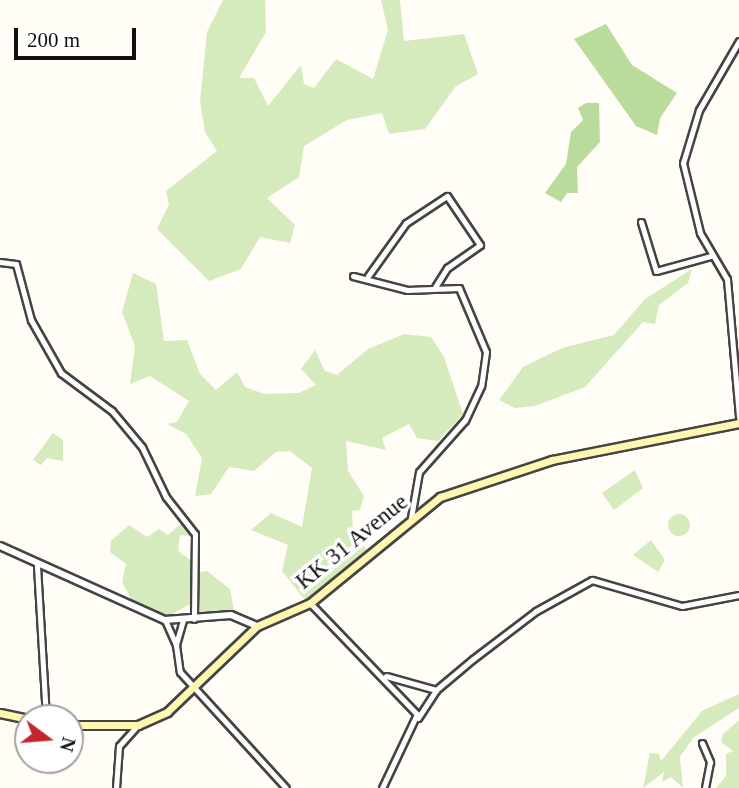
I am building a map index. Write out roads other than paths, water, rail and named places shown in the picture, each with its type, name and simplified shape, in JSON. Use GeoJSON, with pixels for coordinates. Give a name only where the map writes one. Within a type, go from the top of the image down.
{"type":"FeatureCollection","features":[{"type":"Feature","properties":{"kind":"main road","name":"KK 31 Avenue"},"geometry":{"type":"LineString","coordinates":[[257,626],[310,603],[440,497],[529,466],[739,423]]}},
{"type":"Feature","properties":{"kind":"main road"},"geometry":{"type":"LineString","coordinates":[[84,725],[138,725],[196,689],[257,626]]}},
{"type":"Feature","properties":{"kind":"street"},"geometry":{"type":"LineString","coordinates":[[739,41],[699,110],[683,163],[712,256],[730,297],[731,377],[739,417]]}},
{"type":"Feature","properties":{"kind":"street"},"geometry":{"type":"LineString","coordinates":[[368,276],[406,223],[447,196],[480,245],[447,268],[435,287]]}},
{"type":"Feature","properties":{"kind":"street"},"geometry":{"type":"LineString","coordinates":[[641,222],[656,271],[712,256]]}},
{"type":"Feature","properties":{"kind":"street"},"geometry":{"type":"LineString","coordinates":[[0,262],[16,264],[26,309],[50,358],[142,446],[166,497],[195,534],[194,618]]}},
{"type":"Feature","properties":{"kind":"street"},"geometry":{"type":"LineString","coordinates":[[353,276],[368,276],[394,288],[435,287],[465,293],[486,357],[465,420],[419,472],[411,518]]}},
{"type":"Feature","properties":{"kind":"street"},"geometry":{"type":"LineString","coordinates":[[0,546],[37,566],[165,620],[231,615],[257,626]]}},
{"type":"Feature","properties":{"kind":"street"},"geometry":{"type":"LineString","coordinates":[[37,566],[45,704]]}},
{"type":"Feature","properties":{"kind":"street"},"geometry":{"type":"LineString","coordinates":[[382,788],[418,718],[436,690],[522,621],[592,580],[682,606],[739,594]]}},
{"type":"Feature","properties":{"kind":"street"},"geometry":{"type":"LineString","coordinates":[[310,603],[383,675],[418,718]]}},
{"type":"Feature","properties":{"kind":"street"},"geometry":{"type":"LineString","coordinates":[[165,620],[176,645],[180,672],[286,788]]}},
{"type":"Feature","properties":{"kind":"street"},"geometry":{"type":"LineString","coordinates":[[176,645],[183,620]]}},
{"type":"Feature","properties":{"kind":"street"},"geometry":{"type":"LineString","coordinates":[[383,675],[436,690]]}},
{"type":"Feature","properties":{"kind":"street"},"geometry":{"type":"LineString","coordinates":[[116,788],[119,746],[138,725]]}},
{"type":"Feature","properties":{"kind":"street"},"geometry":{"type":"LineString","coordinates":[[702,743],[710,762],[705,788]]}}]}
